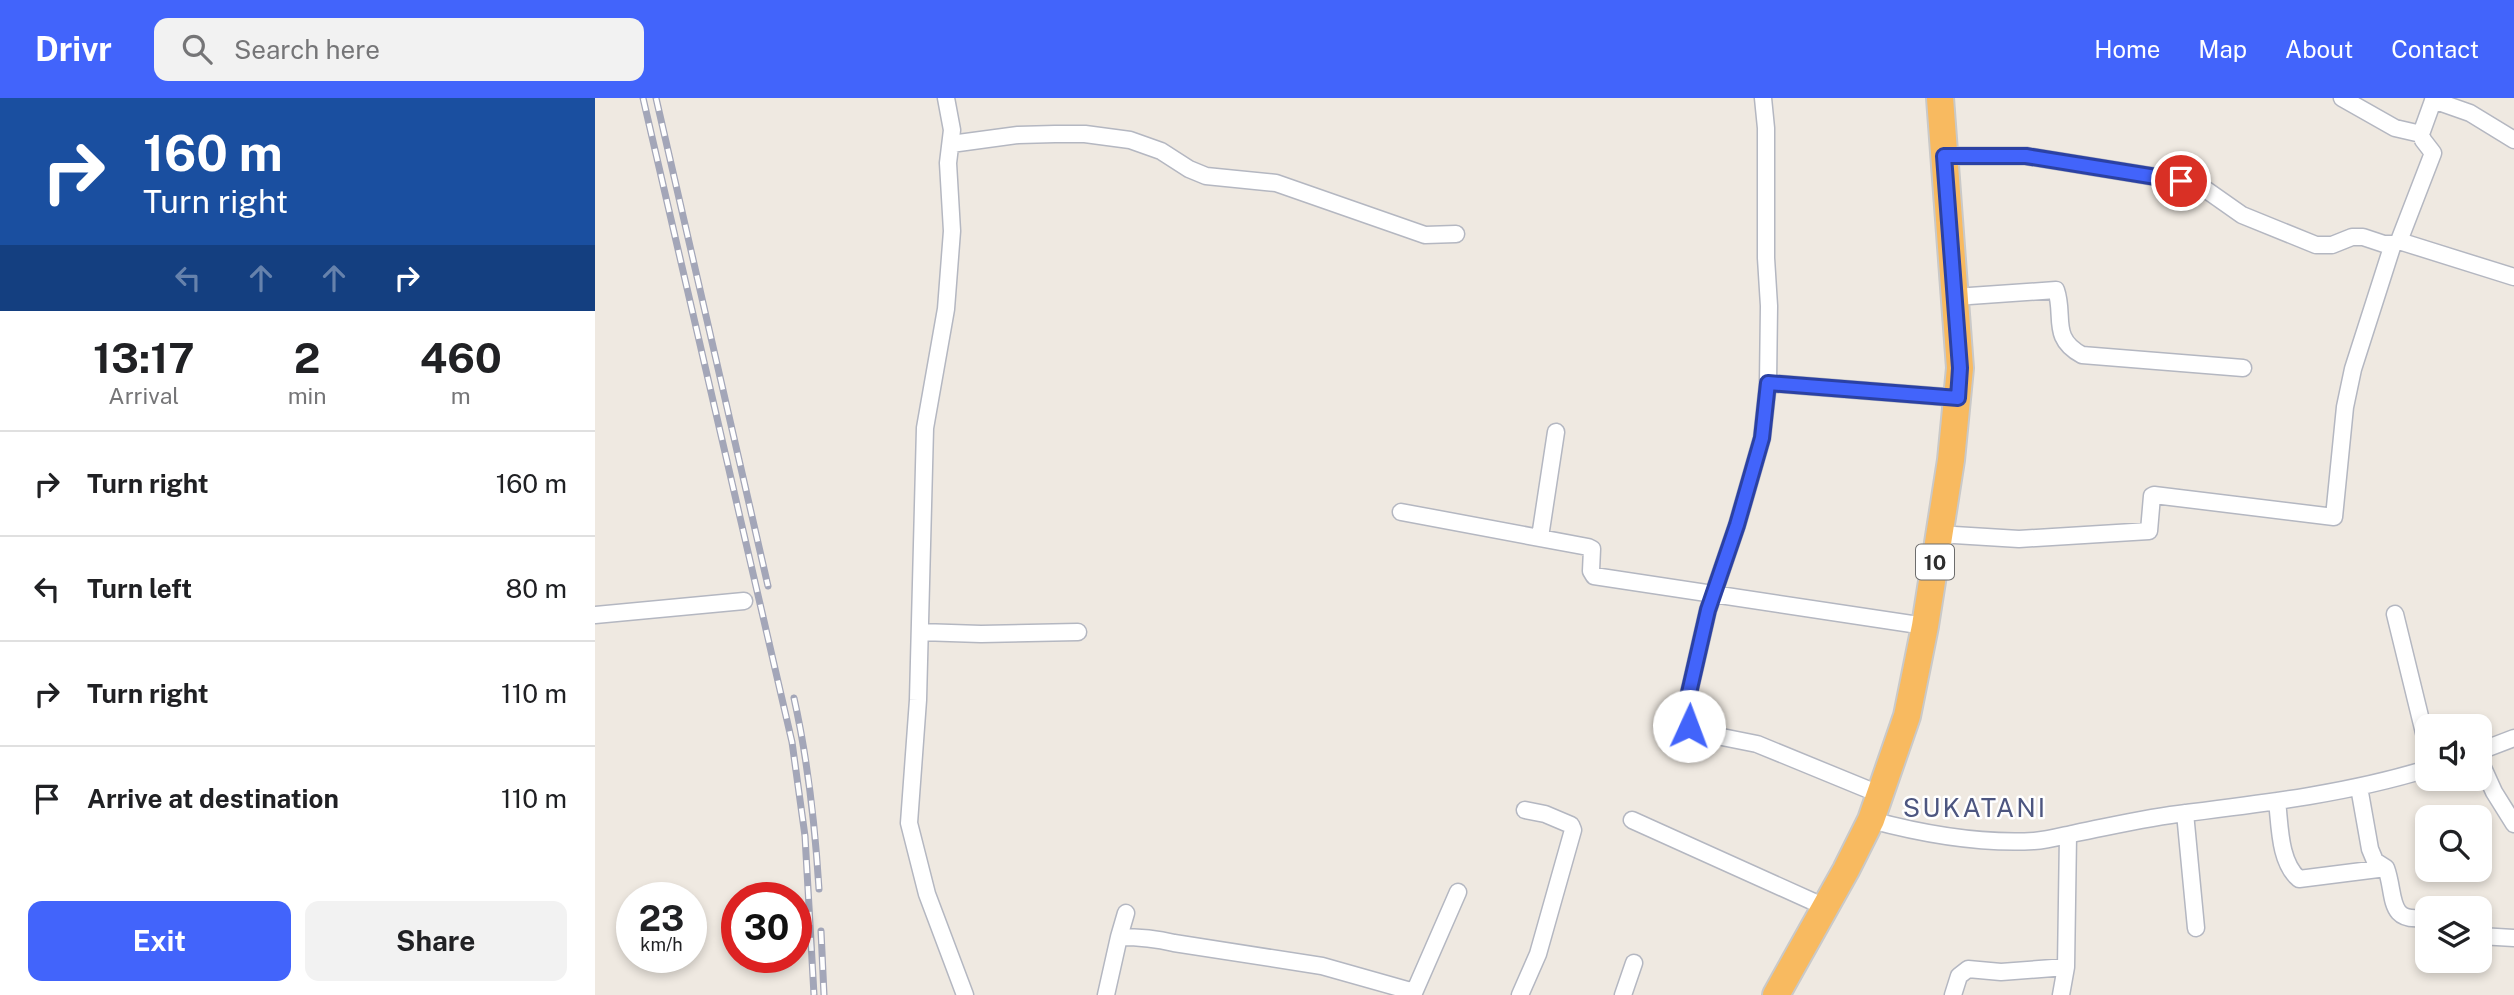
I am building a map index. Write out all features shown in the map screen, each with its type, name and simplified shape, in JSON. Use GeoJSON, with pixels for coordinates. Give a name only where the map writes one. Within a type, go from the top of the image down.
{"type":"FeatureCollection","features":[{"type":"Feature","properties":{"kind":"highway","name":"10"},"geometry":{"type":"LineString","coordinates":[[1776,995],[1871,820],[1907,716],[1925,626],[1951,460],[1960,368],[1940,98]]}},
{"type":"Feature","properties":{"kind":"street"},"geometry":{"type":"LineString","coordinates":[[946,98],[952,130],[948,163],[952,232],[948,284],[925,428],[918,700],[909,823],[927,894],[965,995]]}},
{"type":"Feature","properties":{"kind":"street"},"geometry":{"type":"LineString","coordinates":[[1763,98],[1766,128],[1768,383],[1762,438],[1714,593],[1686,706],[1687,720],[1691,729],[1757,744],[1879,794]]}},
{"type":"Feature","properties":{"kind":"street"},"geometry":{"type":"LineString","coordinates":[[2342,98],[2395,128],[2421,134]]}},
{"type":"Feature","properties":{"kind":"street"},"geometry":{"type":"LineString","coordinates":[[1938,534],[2019,539],[2149,531],[2154,495],[2334,517],[2345,407],[2353,369],[2396,242],[2433,153],[2421,134],[2434,99],[2461,108],[2514,140]]}},
{"type":"Feature","properties":{"kind":"street"},"geometry":{"type":"LineString","coordinates":[[951,144],[1018,135],[1055,134],[1084,134],[1130,140],[1161,151],[1206,176],[1276,183],[1425,235],[1456,234]]}},
{"type":"Feature","properties":{"kind":"street"},"geometry":{"type":"LineString","coordinates":[[1944,156],[2026,156],[2173,179],[2204,189],[2242,215],[2316,244],[2332,245],[2352,237],[2396,242],[2514,277]]}},
{"type":"Feature","properties":{"kind":"street"},"geometry":{"type":"LineString","coordinates":[[1955,297],[2056,290],[2059,324],[2066,344],[2082,355],[2243,368]]}},
{"type":"Feature","properties":{"kind":"street"},"geometry":{"type":"LineString","coordinates":[[1768,383],[1958,398]]}},
{"type":"Feature","properties":{"kind":"street"},"geometry":{"type":"LineString","coordinates":[[1540,537],[1556,432]]}},
{"type":"Feature","properties":{"kind":"street"},"geometry":{"type":"LineString","coordinates":[[1401,512],[1590,548],[1591,571],[1594,576],[1925,626]]}},
{"type":"Feature","properties":{"kind":"street"},"geometry":{"type":"LineString","coordinates":[[595,615],[744,601]]}},
{"type":"Feature","properties":{"kind":"street"},"geometry":{"type":"LineString","coordinates":[[2395,614],[2419,714]]}},
{"type":"Feature","properties":{"kind":"street"},"geometry":{"type":"LineString","coordinates":[[920,632],[1078,632]]}},
{"type":"Feature","properties":{"kind":"street"},"geometry":{"type":"LineString","coordinates":[[2492,746],[2514,738]]}},
{"type":"Feature","properties":{"kind":"street"},"geometry":{"type":"LineString","coordinates":[[1871,820],[1905,829],[1991,841],[2036,841],[2185,813],[2359,787],[2415,772]]}},
{"type":"Feature","properties":{"kind":"street"},"geometry":{"type":"LineString","coordinates":[[2359,787],[2370,849],[2375,861],[2386,868],[2395,906],[2400,915],[2415,920]]}},
{"type":"Feature","properties":{"kind":"street"},"geometry":{"type":"LineString","coordinates":[[2492,788],[2514,824]]}},
{"type":"Feature","properties":{"kind":"street"},"geometry":{"type":"LineString","coordinates":[[2277,801],[2285,859],[2292,873],[2299,879],[2386,868]]}},
{"type":"Feature","properties":{"kind":"street"},"geometry":{"type":"LineString","coordinates":[[1520,995],[1538,954],[1573,830],[1571,825],[1545,814],[1525,810]]}},
{"type":"Feature","properties":{"kind":"street"},"geometry":{"type":"LineString","coordinates":[[2185,813],[2196,928]]}},
{"type":"Feature","properties":{"kind":"street"},"geometry":{"type":"LineString","coordinates":[[1632,820],[1825,906]]}},
{"type":"Feature","properties":{"kind":"street"},"geometry":{"type":"LineString","coordinates":[[2061,995],[2066,967],[2068,835]]}},
{"type":"Feature","properties":{"kind":"street"},"geometry":{"type":"LineString","coordinates":[[1119,937],[1150,937],[1322,966],[1413,993],[1458,892]]}},
{"type":"Feature","properties":{"kind":"street"},"geometry":{"type":"LineString","coordinates":[[1106,995],[1126,913]]}},
{"type":"Feature","properties":{"kind":"street"},"geometry":{"type":"LineString","coordinates":[[2492,937],[2514,938]]}},
{"type":"Feature","properties":{"kind":"street"},"geometry":{"type":"LineString","coordinates":[[1623,995],[1635,963]]}},
{"type":"Feature","properties":{"kind":"street"},"geometry":{"type":"LineString","coordinates":[[1953,995],[1959,976],[1968,969],[2001,972],[2066,967]]}},
{"type":"Feature","properties":{"kind":"railway"},"geometry":{"type":"LineString","coordinates":[[643,98],[792,742],[805,836],[814,995]]}},
{"type":"Feature","properties":{"kind":"railway"},"geometry":{"type":"LineString","coordinates":[[656,98],[768,586]]}},
{"type":"Feature","properties":{"kind":"railway"},"geometry":{"type":"LineString","coordinates":[[794,698],[810,793],[819,889]]}},
{"type":"Feature","properties":{"kind":"railway"},"geometry":{"type":"LineString","coordinates":[[821,931],[824,995]]}},
{"type":"Feature","properties":{"kind":"district","name":"SUKATANI"},"geometry":{"type":"Point","coordinates":[1975,807]}},
{"type":"Feature","properties":{"kind":"route"},"geometry":{"type":"LineString","coordinates":[[1689,726],[1686,706],[1708,610],[1737,525],[1762,438],[1768,383],[1958,398],[1960,368],[1944,156],[2008,154],[2181,181]]}}]}
